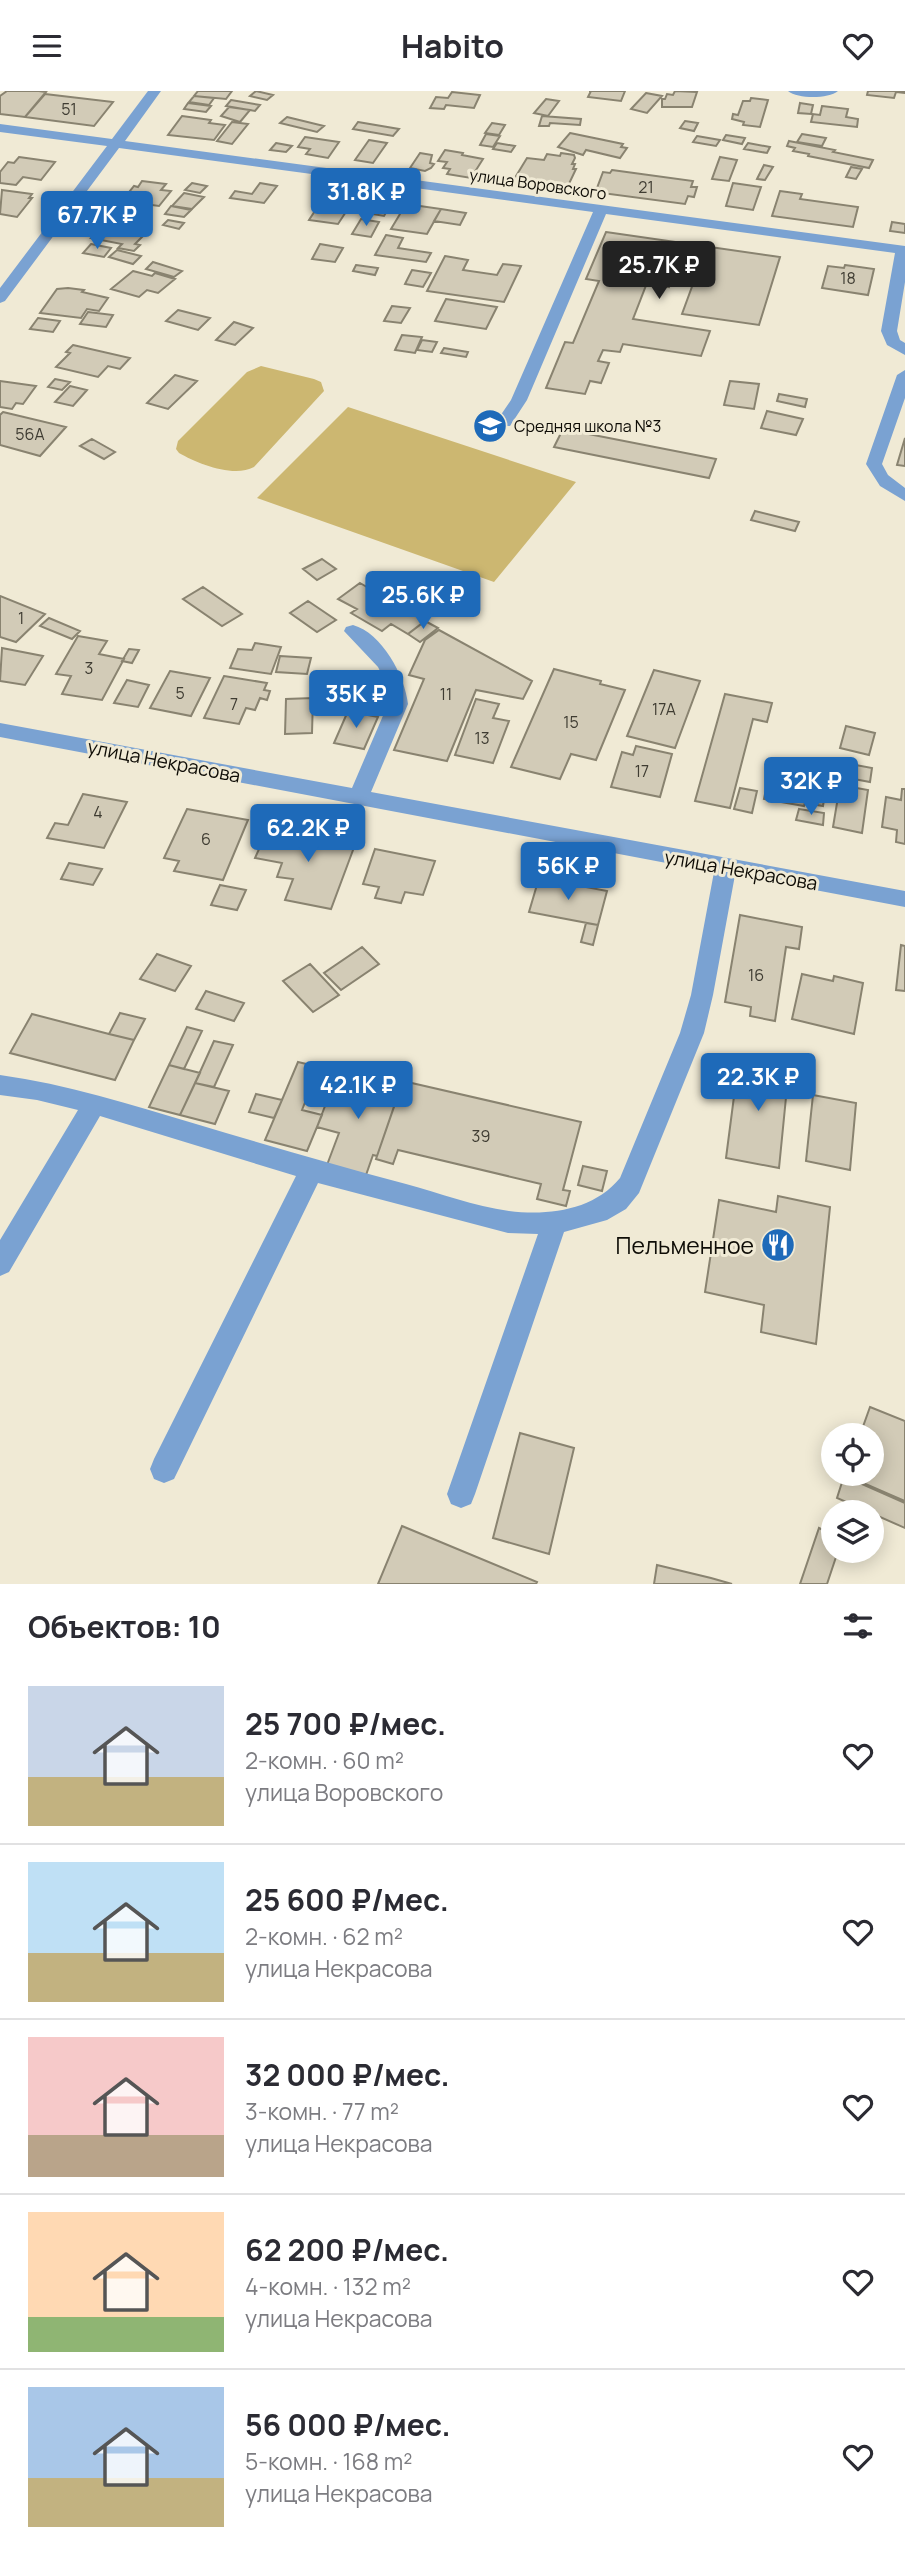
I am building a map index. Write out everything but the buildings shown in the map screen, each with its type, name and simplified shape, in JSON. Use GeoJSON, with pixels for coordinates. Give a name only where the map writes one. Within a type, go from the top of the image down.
{"type":"FeatureCollection","features":[{"type":"Feature","properties":{"kind":"street"},"geometry":{"type":"LineString","coordinates":[[0,298],[155,91]]}},
{"type":"Feature","properties":{"kind":"street"},"geometry":{"type":"LineString","coordinates":[[794,91],[832,91]]}},
{"type":"Feature","properties":{"kind":"street","name":"улица Воровского"},"geometry":{"type":"LineString","coordinates":[[0,128],[904,250]]}},
{"type":"Feature","properties":{"kind":"street"},"geometry":{"type":"LineString","coordinates":[[504,422],[519,400],[601,210]]}},
{"type":"Feature","properties":{"kind":"street"},"geometry":{"type":"LineString","coordinates":[[904,250],[889,331],[893,342],[905,350]]}},
{"type":"Feature","properties":{"kind":"street"},"geometry":{"type":"LineString","coordinates":[[905,375],[874,464],[881,478],[905,496]]}},
{"type":"Feature","properties":{"kind":"street"},"geometry":{"type":"LineString","coordinates":[[353,631],[386,662],[398,689],[398,704],[359,797]]}},
{"type":"Feature","properties":{"kind":"street","name":"улица Некрасова"},"geometry":{"type":"LineString","coordinates":[[0,730],[905,899]]}},
{"type":"Feature","properties":{"kind":"street"},"geometry":{"type":"LineString","coordinates":[[0,1085],[94,1104],[312,1170],[508,1222],[554,1223],[598,1212],[617,1202],[630,1185],[692,1033],[702,995],[726,867]]}},
{"type":"Feature","properties":{"kind":"street"},"geometry":{"type":"LineString","coordinates":[[0,1264],[94,1104]]}},
{"type":"Feature","properties":{"kind":"street"},"geometry":{"type":"LineString","coordinates":[[163,1469],[312,1170]]}},
{"type":"Feature","properties":{"kind":"street"},"geometry":{"type":"LineString","coordinates":[[461,1494],[554,1223]]}},
{"type":"Feature","properties":{"kind":"shaded area"},"geometry":{"type":"Polygon","coordinates":[[[261,366],[314,379],[321,382],[324,391],[254,467],[237,471],[226,470],[206,465],[179,453],[176,449],[178,441],[247,372],[261,366]]]}},
{"type":"Feature","properties":{"kind":"shaded area"},"geometry":{"type":"Polygon","coordinates":[[[348,407],[576,482],[494,582],[257,498],[348,407]]]}},
{"type":"Feature","properties":{"kind":"place","name":"Средняя школа №3"},"geometry":{"type":"Point","coordinates":[490,426]}},
{"type":"Feature","properties":{"kind":"place","name":"Пельменное"},"geometry":{"type":"Point","coordinates":[778,1245]}}]}
